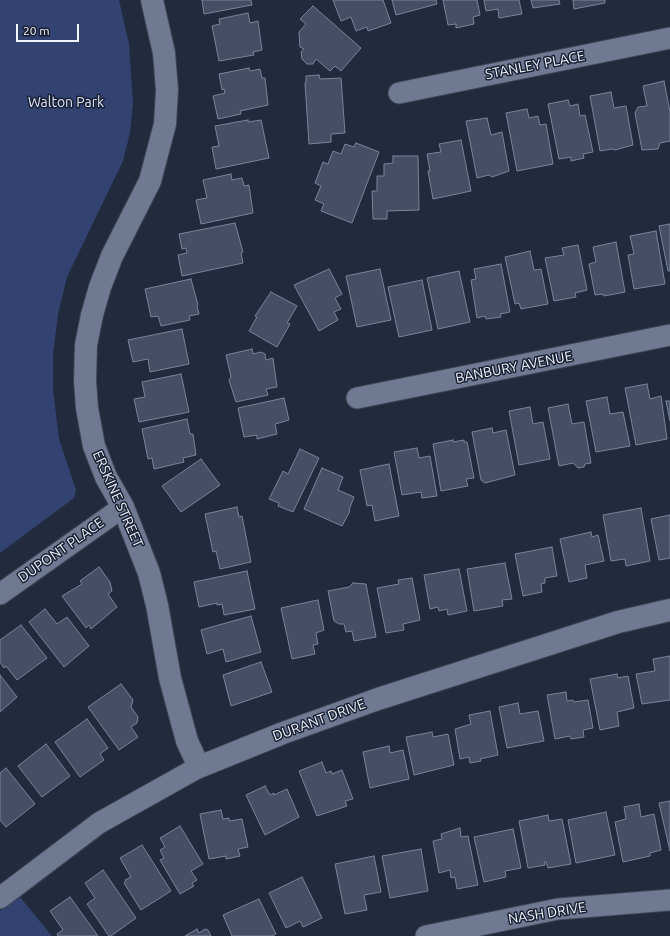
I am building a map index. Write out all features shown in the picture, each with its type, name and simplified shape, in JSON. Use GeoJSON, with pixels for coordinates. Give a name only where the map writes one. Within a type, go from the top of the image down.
{"type":"FeatureCollection","features":[{"type":"Feature","properties":{"kind":"street","name":"ERSKINE STREET"},"geometry":{"type":"LineString","coordinates":[[152,0],[164,53],[167,90],[165,124],[150,181],[112,256],[100,288],[92,315],[86,345],[85,381],[87,408],[94,446],[106,477],[123,507],[149,573],[157,605],[170,678],[187,741],[199,767]]}},
{"type":"Feature","properties":{"kind":"street","name":"STANLEY PLACE"},"geometry":{"type":"LineString","coordinates":[[399,93],[670,38]]}},
{"type":"Feature","properties":{"kind":"street","name":"BANBURY AVENUE"},"geometry":{"type":"LineString","coordinates":[[357,398],[670,335]]}},
{"type":"Feature","properties":{"kind":"street","name":"DUPONT PLACE"},"geometry":{"type":"LineString","coordinates":[[0,594],[123,507]]}},
{"type":"Feature","properties":{"kind":"street","name":"DURANT DRIVE"},"geometry":{"type":"LineString","coordinates":[[0,898],[99,823],[199,767],[283,733],[378,699],[618,622],[670,610]]}},
{"type":"Feature","properties":{"kind":"street","name":"NASH DRIVE"},"geometry":{"type":"LineString","coordinates":[[426,936],[558,909],[670,900]]}},
{"type":"Feature","properties":{"kind":"green space","name":"Walton Park"},"geometry":{"type":"Polygon","coordinates":[[[0,0],[119,0],[129,44],[133,103],[130,133],[123,161],[67,277],[58,314],[53,354],[53,390],[59,439],[76,490],[74,498],[0,553],[0,0]]]}},
{"type":"Feature","properties":{"kind":"green space"},"geometry":{"type":"Polygon","coordinates":[[[19,896],[52,936],[0,936],[0,911],[19,896]]]}},
{"type":"Feature","properties":{"kind":"building"},"geometry":{"type":"Polygon","coordinates":[[[202,0],[251,0],[252,5],[204,14],[202,0]]]}},
{"type":"Feature","properties":{"kind":"building"},"geometry":{"type":"Polygon","coordinates":[[[333,0],[383,0],[391,23],[368,31],[367,27],[356,31],[351,17],[341,21],[333,0]]]}},
{"type":"Feature","properties":{"kind":"building"},"geometry":{"type":"Polygon","coordinates":[[[392,0],[436,0],[437,4],[396,15],[392,0]]]}},
{"type":"Feature","properties":{"kind":"building"},"geometry":{"type":"Polygon","coordinates":[[[443,0],[477,0],[480,15],[473,17],[474,24],[456,28],[456,24],[448,25],[443,0]]]}},
{"type":"Feature","properties":{"kind":"building"},"geometry":{"type":"Polygon","coordinates":[[[484,0],[519,0],[522,14],[499,18],[498,9],[486,11],[484,0]]]}},
{"type":"Feature","properties":{"kind":"building"},"geometry":{"type":"Polygon","coordinates":[[[531,0],[559,0],[560,4],[533,8],[531,0]]]}},
{"type":"Feature","properties":{"kind":"building"},"geometry":{"type":"Polygon","coordinates":[[[573,0],[605,0],[605,3],[574,9],[573,0]]]}},
{"type":"Feature","properties":{"kind":"building"},"geometry":{"type":"Polygon","coordinates":[[[313,6],[361,48],[341,71],[335,66],[330,71],[316,59],[313,64],[307,64],[302,59],[301,52],[304,49],[300,47],[299,32],[306,24],[300,19],[313,6]]]}},
{"type":"Feature","properties":{"kind":"building"},"geometry":{"type":"Polygon","coordinates":[[[248,13],[250,23],[258,21],[262,50],[253,52],[254,55],[219,61],[212,26],[220,24],[219,19],[248,13]]]}},
{"type":"Feature","properties":{"kind":"building"},"geometry":{"type":"Polygon","coordinates":[[[249,68],[250,71],[260,69],[262,78],[265,78],[268,105],[240,111],[241,114],[218,119],[213,96],[225,93],[224,89],[222,90],[219,74],[249,68]]]}},
{"type":"Feature","properties":{"kind":"building"},"geometry":{"type":"Polygon","coordinates":[[[319,75],[320,79],[341,78],[345,133],[331,134],[331,142],[309,144],[305,83],[306,76],[319,75]]]}},
{"type":"Feature","properties":{"kind":"building"},"geometry":{"type":"Polygon","coordinates":[[[664,81],[670,112],[670,141],[660,143],[658,149],[642,150],[635,113],[638,107],[647,106],[643,86],[664,81]]]}},
{"type":"Feature","properties":{"kind":"building"},"geometry":{"type":"Polygon","coordinates":[[[611,92],[614,108],[626,106],[633,145],[615,150],[600,151],[590,96],[611,92]]]}},
{"type":"Feature","properties":{"kind":"building"},"geometry":{"type":"Polygon","coordinates":[[[568,100],[570,106],[578,104],[580,116],[585,115],[593,152],[583,154],[584,158],[571,161],[571,157],[559,159],[548,104],[568,100]]]}},
{"type":"Feature","properties":{"kind":"building"},"geometry":{"type":"Polygon","coordinates":[[[527,109],[529,118],[538,116],[540,125],[546,124],[553,164],[517,171],[506,113],[527,109]]]}},
{"type":"Feature","properties":{"kind":"building"},"geometry":{"type":"Polygon","coordinates":[[[487,118],[491,135],[502,132],[509,171],[492,177],[489,175],[477,178],[466,121],[487,118]]]}},
{"type":"Feature","properties":{"kind":"building"},"geometry":{"type":"Polygon","coordinates":[[[248,120],[248,122],[261,120],[269,158],[216,169],[212,147],[219,146],[215,126],[248,120]]]}},
{"type":"Feature","properties":{"kind":"building"},"geometry":{"type":"Polygon","coordinates":[[[461,140],[471,191],[433,199],[428,171],[430,171],[427,154],[441,152],[439,144],[461,140]]]}},
{"type":"Feature","properties":{"kind":"building"},"geometry":{"type":"Polygon","coordinates":[[[356,143],[379,152],[352,223],[321,211],[324,204],[315,200],[321,186],[315,183],[323,162],[328,164],[333,151],[341,154],[345,144],[354,147],[356,143]]]}},
{"type":"Feature","properties":{"kind":"building"},"geometry":{"type":"Polygon","coordinates":[[[393,156],[418,156],[419,210],[387,211],[387,219],[373,219],[372,191],[377,191],[377,176],[384,176],[384,164],[393,163],[393,156]]]}},
{"type":"Feature","properties":{"kind":"building"},"geometry":{"type":"Polygon","coordinates":[[[231,174],[232,180],[242,178],[244,186],[249,185],[253,213],[201,224],[196,200],[207,198],[203,180],[231,174]]]}},
{"type":"Feature","properties":{"kind":"building"},"geometry":{"type":"Polygon","coordinates":[[[235,223],[243,252],[241,253],[243,263],[182,276],[178,255],[187,253],[186,248],[182,249],[179,234],[235,223]]]}},
{"type":"Feature","properties":{"kind":"building"},"geometry":{"type":"Polygon","coordinates":[[[670,224],[670,271],[668,271],[659,226],[670,224]]]}},
{"type":"Feature","properties":{"kind":"building"},"geometry":{"type":"Polygon","coordinates":[[[656,231],[665,284],[634,289],[628,255],[634,254],[630,236],[656,231]]]}},
{"type":"Feature","properties":{"kind":"building"},"geometry":{"type":"Polygon","coordinates":[[[616,242],[625,292],[604,296],[603,294],[595,295],[589,264],[596,262],[593,247],[616,242]]]}},
{"type":"Feature","properties":{"kind":"building"},"geometry":{"type":"Polygon","coordinates":[[[578,245],[587,290],[575,293],[576,297],[554,301],[545,258],[564,255],[562,248],[578,245]]]}},
{"type":"Feature","properties":{"kind":"building"},"geometry":{"type":"Polygon","coordinates":[[[530,251],[534,270],[541,269],[548,304],[521,309],[519,303],[515,304],[505,257],[530,251]]]}},
{"type":"Feature","properties":{"kind":"building"},"geometry":{"type":"Polygon","coordinates":[[[501,264],[510,312],[500,314],[501,317],[486,319],[485,316],[477,318],[471,280],[476,279],[474,269],[501,264]]]}},
{"type":"Feature","properties":{"kind":"building"},"geometry":{"type":"Polygon","coordinates":[[[329,269],[342,294],[335,298],[341,309],[334,312],[338,320],[319,331],[294,285],[329,269]]]}},
{"type":"Feature","properties":{"kind":"building"},"geometry":{"type":"Polygon","coordinates":[[[380,269],[391,320],[357,327],[346,276],[380,269]]]}},
{"type":"Feature","properties":{"kind":"building"},"geometry":{"type":"Polygon","coordinates":[[[459,271],[470,322],[438,329],[427,278],[459,271]]]}},
{"type":"Feature","properties":{"kind":"building"},"geometry":{"type":"Polygon","coordinates":[[[191,279],[199,314],[189,316],[190,320],[161,326],[158,316],[151,317],[145,289],[191,279]]]}},
{"type":"Feature","properties":{"kind":"building"},"geometry":{"type":"Polygon","coordinates":[[[422,280],[432,330],[399,337],[388,287],[422,280]]]}},
{"type":"Feature","properties":{"kind":"building"},"geometry":{"type":"Polygon","coordinates":[[[271,292],[297,306],[287,323],[290,324],[277,347],[249,331],[257,317],[255,316],[271,292]]]}},
{"type":"Feature","properties":{"kind":"building"},"geometry":{"type":"Polygon","coordinates":[[[182,329],[189,364],[150,372],[148,359],[133,362],[128,340],[182,329]]]}},
{"type":"Feature","properties":{"kind":"building"},"geometry":{"type":"Polygon","coordinates":[[[252,349],[253,354],[261,352],[265,354],[266,360],[273,358],[277,387],[266,389],[268,395],[236,402],[229,380],[231,377],[226,355],[252,349]]]}},
{"type":"Feature","properties":{"kind":"building"},"geometry":{"type":"Polygon","coordinates":[[[181,374],[189,412],[139,422],[134,399],[145,397],[142,382],[181,374]]]}},
{"type":"Feature","properties":{"kind":"building"},"geometry":{"type":"Polygon","coordinates":[[[647,384],[650,399],[661,396],[667,439],[636,445],[625,388],[647,384]]]}},
{"type":"Feature","properties":{"kind":"building"},"geometry":{"type":"Polygon","coordinates":[[[607,397],[610,414],[623,412],[630,446],[596,452],[586,401],[607,397]]]}},
{"type":"Feature","properties":{"kind":"building"},"geometry":{"type":"Polygon","coordinates":[[[284,398],[289,420],[275,424],[277,434],[257,439],[257,435],[244,437],[238,408],[284,398]]]}},
{"type":"Feature","properties":{"kind":"building"},"geometry":{"type":"Polygon","coordinates":[[[666,401],[670,401],[670,421],[666,401]]]}},
{"type":"Feature","properties":{"kind":"building"},"geometry":{"type":"Polygon","coordinates":[[[568,404],[572,424],[584,422],[591,463],[585,464],[584,467],[578,468],[573,463],[559,466],[548,408],[568,404]]]}},
{"type":"Feature","properties":{"kind":"building"},"geometry":{"type":"Polygon","coordinates":[[[530,407],[533,424],[543,422],[550,459],[519,465],[509,411],[530,407]]]}},
{"type":"Feature","properties":{"kind":"building"},"geometry":{"type":"Polygon","coordinates":[[[187,419],[190,434],[193,434],[196,455],[183,458],[184,462],[154,469],[152,458],[148,459],[142,429],[187,419]]]}},
{"type":"Feature","properties":{"kind":"building"},"geometry":{"type":"Polygon","coordinates":[[[492,428],[493,433],[506,430],[515,475],[485,483],[481,480],[472,432],[492,428]]]}},
{"type":"Feature","properties":{"kind":"building"},"geometry":{"type":"Polygon","coordinates":[[[453,440],[453,442],[464,440],[464,442],[467,442],[474,478],[466,479],[468,486],[441,491],[433,444],[453,440]]]}},
{"type":"Feature","properties":{"kind":"building"},"geometry":{"type":"Polygon","coordinates":[[[417,448],[419,458],[430,456],[437,496],[422,498],[421,492],[402,495],[394,452],[417,448]]]}},
{"type":"Feature","properties":{"kind":"building"},"geometry":{"type":"Polygon","coordinates":[[[300,449],[319,458],[293,512],[278,506],[279,503],[269,499],[283,471],[288,474],[300,449]]]}},
{"type":"Feature","properties":{"kind":"building"},"geometry":{"type":"Polygon","coordinates":[[[201,459],[220,485],[181,512],[162,486],[201,459]]]}},
{"type":"Feature","properties":{"kind":"building"},"geometry":{"type":"Polygon","coordinates":[[[389,464],[399,516],[375,521],[372,505],[367,506],[360,470],[389,464]]]}},
{"type":"Feature","properties":{"kind":"building"},"geometry":{"type":"Polygon","coordinates":[[[322,468],[343,477],[338,490],[354,497],[349,510],[350,511],[342,526],[304,509],[322,468]]]}},
{"type":"Feature","properties":{"kind":"building"},"geometry":{"type":"Polygon","coordinates":[[[237,507],[239,517],[242,516],[251,562],[220,569],[216,551],[213,552],[205,514],[237,507]]]}},
{"type":"Feature","properties":{"kind":"building"},"geometry":{"type":"Polygon","coordinates":[[[641,508],[650,561],[626,566],[625,559],[611,561],[603,515],[641,508]]]}},
{"type":"Feature","properties":{"kind":"building"},"geometry":{"type":"Polygon","coordinates":[[[670,515],[670,558],[659,560],[651,519],[670,515]]]}},
{"type":"Feature","properties":{"kind":"building"},"geometry":{"type":"Polygon","coordinates":[[[591,532],[592,537],[598,535],[604,561],[585,565],[587,578],[569,582],[560,539],[591,532]]]}},
{"type":"Feature","properties":{"kind":"building"},"geometry":{"type":"Polygon","coordinates":[[[552,547],[557,576],[545,578],[545,583],[541,584],[542,592],[523,596],[515,554],[552,547]]]}},
{"type":"Feature","properties":{"kind":"building"},"geometry":{"type":"Polygon","coordinates":[[[505,563],[512,599],[502,600],[503,606],[474,611],[467,569],[505,563]]]}},
{"type":"Feature","properties":{"kind":"building"},"geometry":{"type":"Polygon","coordinates":[[[99,567],[110,582],[112,591],[108,594],[117,607],[91,629],[89,625],[86,628],[62,596],[82,584],[80,581],[99,567]]]}},
{"type":"Feature","properties":{"kind":"building"},"geometry":{"type":"Polygon","coordinates":[[[459,569],[467,611],[448,615],[447,609],[439,611],[438,607],[430,609],[424,575],[459,569]]]}},
{"type":"Feature","properties":{"kind":"building"},"geometry":{"type":"Polygon","coordinates":[[[247,571],[255,609],[224,615],[222,604],[217,605],[217,603],[199,607],[194,582],[247,571]]]}},
{"type":"Feature","properties":{"kind":"building"},"geometry":{"type":"Polygon","coordinates":[[[412,578],[420,620],[403,624],[404,630],[386,633],[377,588],[399,584],[398,580],[412,578]]]}},
{"type":"Feature","properties":{"kind":"building"},"geometry":{"type":"Polygon","coordinates":[[[353,583],[366,584],[376,637],[354,641],[352,631],[346,632],[344,624],[339,624],[334,621],[328,591],[349,587],[353,583]]]}},
{"type":"Feature","properties":{"kind":"building"},"geometry":{"type":"Polygon","coordinates":[[[318,600],[324,630],[316,633],[318,644],[313,645],[315,654],[292,659],[281,608],[318,600]]]}},
{"type":"Feature","properties":{"kind":"building"},"geometry":{"type":"Polygon","coordinates":[[[45,609],[57,624],[67,617],[89,646],[64,667],[29,622],[45,609]]]}},
{"type":"Feature","properties":{"kind":"building"},"geometry":{"type":"Polygon","coordinates":[[[251,616],[261,652],[226,662],[223,649],[207,654],[201,630],[251,616]]]}},
{"type":"Feature","properties":{"kind":"building"},"geometry":{"type":"Polygon","coordinates":[[[21,625],[47,658],[17,680],[6,666],[4,668],[0,662],[0,640],[21,625]]]}},
{"type":"Feature","properties":{"kind":"building"},"geometry":{"type":"Polygon","coordinates":[[[670,656],[670,700],[642,704],[636,674],[655,671],[653,659],[670,656]]]}},
{"type":"Feature","properties":{"kind":"building"},"geometry":{"type":"Polygon","coordinates":[[[261,662],[272,692],[231,706],[223,675],[261,662]]]}},
{"type":"Feature","properties":{"kind":"building"},"geometry":{"type":"Polygon","coordinates":[[[617,674],[618,678],[628,676],[634,708],[617,712],[619,726],[600,730],[590,679],[617,674]]]}},
{"type":"Feature","properties":{"kind":"building"},"geometry":{"type":"Polygon","coordinates":[[[0,675],[17,697],[0,712],[0,675]]]}},
{"type":"Feature","properties":{"kind":"building"},"geometry":{"type":"Polygon","coordinates":[[[121,684],[133,700],[131,707],[138,717],[137,723],[131,727],[138,737],[119,750],[88,707],[121,684]]]}},
{"type":"Feature","properties":{"kind":"building"},"geometry":{"type":"Polygon","coordinates":[[[566,692],[567,701],[573,700],[574,702],[588,700],[593,728],[583,730],[584,737],[571,739],[570,736],[555,739],[547,695],[566,692]]]}},
{"type":"Feature","properties":{"kind":"building"},"geometry":{"type":"Polygon","coordinates":[[[518,703],[520,714],[538,711],[544,741],[507,748],[499,707],[518,703]]]}},
{"type":"Feature","properties":{"kind":"building"},"geometry":{"type":"Polygon","coordinates":[[[490,711],[498,755],[470,763],[469,757],[460,759],[455,729],[471,724],[469,715],[490,711]]]}},
{"type":"Feature","properties":{"kind":"building"},"geometry":{"type":"Polygon","coordinates":[[[87,719],[108,748],[100,754],[104,760],[80,777],[55,742],[87,719]]]}},
{"type":"Feature","properties":{"kind":"building"},"geometry":{"type":"Polygon","coordinates":[[[432,732],[433,737],[448,734],[454,765],[414,775],[406,737],[432,732]]]}},
{"type":"Feature","properties":{"kind":"building"},"geometry":{"type":"Polygon","coordinates":[[[46,744],[70,776],[42,797],[18,766],[46,744]]]}},
{"type":"Feature","properties":{"kind":"building"},"geometry":{"type":"Polygon","coordinates":[[[389,746],[390,753],[403,750],[409,779],[370,788],[363,752],[389,746]]]}},
{"type":"Feature","properties":{"kind":"building"},"geometry":{"type":"Polygon","coordinates":[[[322,762],[326,773],[331,771],[332,774],[342,770],[353,799],[345,801],[347,806],[317,816],[299,771],[322,762]]]}},
{"type":"Feature","properties":{"kind":"building"},"geometry":{"type":"Polygon","coordinates":[[[6,768],[35,804],[6,827],[0,820],[0,773],[6,768]]]}},
{"type":"Feature","properties":{"kind":"building"},"geometry":{"type":"Polygon","coordinates":[[[265,786],[270,795],[274,793],[274,795],[287,789],[299,817],[265,835],[246,795],[265,786]]]}},
{"type":"Feature","properties":{"kind":"building"},"geometry":{"type":"Polygon","coordinates":[[[670,801],[670,851],[659,803],[670,801]]]}},
{"type":"Feature","properties":{"kind":"building"},"geometry":{"type":"Polygon","coordinates":[[[639,804],[641,817],[654,814],[661,850],[650,853],[650,856],[623,862],[615,822],[626,819],[624,807],[639,804]]]}},
{"type":"Feature","properties":{"kind":"building"},"geometry":{"type":"Polygon","coordinates":[[[221,810],[223,819],[229,818],[229,821],[242,819],[248,847],[238,849],[240,856],[226,859],[226,856],[209,859],[200,814],[221,810]]]}},
{"type":"Feature","properties":{"kind":"building"},"geometry":{"type":"Polygon","coordinates":[[[606,812],[615,855],[576,863],[568,820],[606,812]]]}},
{"type":"Feature","properties":{"kind":"building"},"geometry":{"type":"Polygon","coordinates":[[[548,815],[549,821],[562,819],[571,864],[548,868],[546,862],[544,862],[545,865],[528,868],[519,821],[548,815]]]}},
{"type":"Feature","properties":{"kind":"building"},"geometry":{"type":"Polygon","coordinates":[[[180,826],[203,864],[191,871],[197,880],[192,883],[194,886],[180,894],[160,860],[164,858],[160,850],[165,847],[160,838],[180,826]]]}},
{"type":"Feature","properties":{"kind":"building"},"geometry":{"type":"Polygon","coordinates":[[[460,828],[461,837],[468,836],[478,885],[457,889],[455,877],[451,878],[450,870],[439,873],[433,841],[442,839],[441,834],[460,828]]]}},
{"type":"Feature","properties":{"kind":"building"},"geometry":{"type":"Polygon","coordinates":[[[513,829],[521,868],[505,871],[506,877],[484,882],[474,837],[513,829]]]}},
{"type":"Feature","properties":{"kind":"building"},"geometry":{"type":"Polygon","coordinates":[[[142,845],[171,891],[141,910],[124,883],[126,882],[125,880],[131,877],[120,858],[142,845]]]}},
{"type":"Feature","properties":{"kind":"building"},"geometry":{"type":"Polygon","coordinates":[[[421,849],[428,891],[390,898],[382,856],[421,849]]]}},
{"type":"Feature","properties":{"kind":"building"},"geometry":{"type":"Polygon","coordinates":[[[374,856],[381,892],[364,895],[367,910],[345,914],[335,864],[374,856]]]}},
{"type":"Feature","properties":{"kind":"building"},"geometry":{"type":"Polygon","coordinates":[[[103,870],[136,918],[111,936],[109,936],[87,904],[95,898],[85,883],[103,870]]]}},
{"type":"Feature","properties":{"kind":"building"},"geometry":{"type":"Polygon","coordinates":[[[302,877],[322,918],[303,927],[300,921],[286,928],[269,893],[302,877]]]}},
{"type":"Feature","properties":{"kind":"building"},"geometry":{"type":"Polygon","coordinates":[[[70,897],[98,936],[58,936],[57,934],[63,930],[50,911],[70,897]]]}},
{"type":"Feature","properties":{"kind":"building"},"geometry":{"type":"Polygon","coordinates":[[[259,899],[276,934],[272,936],[232,936],[223,915],[259,899]]]}},
{"type":"Feature","properties":{"kind":"building"},"geometry":{"type":"Polygon","coordinates":[[[197,929],[199,933],[205,929],[208,930],[211,936],[185,936],[197,929]]]}}]}
